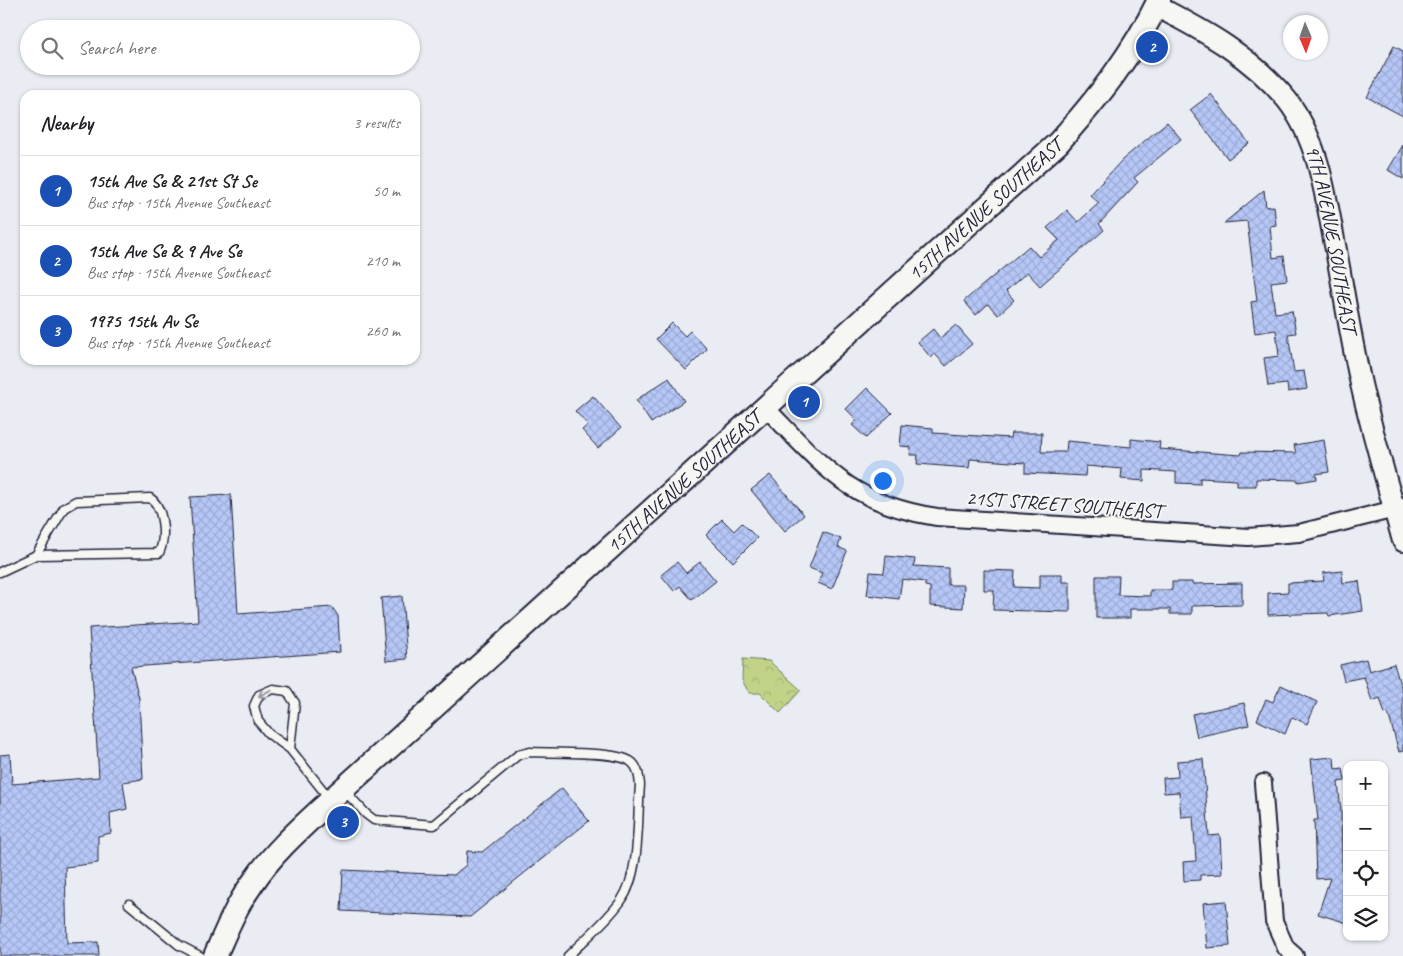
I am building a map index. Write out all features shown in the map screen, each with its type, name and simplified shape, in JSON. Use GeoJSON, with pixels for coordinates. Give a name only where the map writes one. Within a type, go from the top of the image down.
{"type":"FeatureCollection","features":[{"type":"Feature","properties":{"kind":"main road","name":"15TH AVENUE SOUTHEAST"},"geometry":{"type":"LineString","coordinates":[[215,956],[230,921],[252,884],[280,849],[337,794],[1058,143],[1116,75],[1158,3]]}},
{"type":"Feature","properties":{"kind":"street","name":"9TH AVENUE SOUTHEAST"},"geometry":{"type":"LineString","coordinates":[[1158,3],[1216,38],[1264,74],[1288,102],[1309,138],[1323,182],[1361,384],[1399,508],[1403,541]]}},
{"type":"Feature","properties":{"kind":"street","name":"21ST STREET SOUTHEAST"},"geometry":{"type":"LineString","coordinates":[[765,407],[840,480],[859,493],[909,513],[937,517],[1248,537],[1307,531],[1399,508]]}},
{"type":"Feature","properties":{"kind":"street"},"geometry":{"type":"LineString","coordinates":[[1263,782],[1274,921],[1286,948],[1295,956]]}},
{"type":"Feature","properties":{"kind":"lane"},"geometry":{"type":"LineString","coordinates":[[0,572],[36,555],[159,553],[162,546],[160,509],[157,502],[150,498],[76,501],[64,508],[36,555]]}},
{"type":"Feature","properties":{"kind":"lane"},"geometry":{"type":"LineString","coordinates":[[290,749],[295,703],[287,691],[273,689],[259,695],[254,706],[258,721],[269,734],[290,749],[337,794],[374,820],[434,825],[518,755],[530,752],[616,756],[630,761],[638,771],[640,785],[632,875],[622,899],[605,920],[568,956]]}},
{"type":"Feature","properties":{"kind":"lane"},"geometry":{"type":"LineString","coordinates":[[129,904],[179,945],[200,956]]}},
{"type":"Feature","properties":{"kind":"green space"},"geometry":{"type":"Polygon","coordinates":[[[743,659],[769,661],[801,690],[780,713],[760,693],[749,693],[742,680],[743,659]]]}},
{"type":"Feature","properties":{"kind":"building"},"geometry":{"type":"Polygon","coordinates":[[[1394,46],[1403,51],[1403,116],[1367,97],[1394,46]]]}},
{"type":"Feature","properties":{"kind":"building"},"geometry":{"type":"Polygon","coordinates":[[[1211,94],[1249,143],[1228,159],[1190,110],[1211,94]]]}},
{"type":"Feature","properties":{"kind":"building"},"geometry":{"type":"Polygon","coordinates":[[[1167,122],[1181,139],[1134,178],[1138,182],[1099,224],[1104,230],[1040,286],[1027,272],[1006,291],[1014,300],[998,315],[988,304],[976,315],[964,301],[1029,246],[1039,257],[1059,240],[1047,228],[1067,210],[1078,222],[1099,203],[1090,195],[1122,160],[1167,122]]]}},
{"type":"Feature","properties":{"kind":"building"},"geometry":{"type":"Polygon","coordinates":[[[1403,145],[1403,179],[1388,170],[1403,145]]]}},
{"type":"Feature","properties":{"kind":"building"},"geometry":{"type":"Polygon","coordinates":[[[1264,190],[1266,207],[1274,206],[1276,225],[1270,226],[1273,258],[1284,256],[1287,280],[1271,282],[1275,313],[1292,311],[1296,333],[1288,334],[1294,372],[1304,371],[1307,389],[1288,392],[1287,384],[1268,386],[1264,358],[1279,356],[1276,330],[1255,333],[1251,302],[1257,301],[1247,221],[1224,223],[1264,190]]]}},
{"type":"Feature","properties":{"kind":"building"},"geometry":{"type":"Polygon","coordinates":[[[672,323],[685,336],[690,331],[707,349],[686,370],[656,339],[672,323]]]}},
{"type":"Feature","properties":{"kind":"building"},"geometry":{"type":"Polygon","coordinates":[[[956,325],[972,344],[946,366],[935,354],[931,358],[918,342],[933,329],[940,338],[956,325]]]}},
{"type":"Feature","properties":{"kind":"building"},"geometry":{"type":"Polygon","coordinates":[[[669,378],[684,401],[651,423],[636,400],[669,378]]]}},
{"type":"Feature","properties":{"kind":"building"},"geometry":{"type":"Polygon","coordinates":[[[867,388],[892,413],[866,438],[852,425],[857,420],[846,409],[867,388]]]}},
{"type":"Feature","properties":{"kind":"building"},"geometry":{"type":"Polygon","coordinates":[[[593,396],[621,428],[598,448],[582,430],[588,425],[575,411],[593,396]]]}},
{"type":"Feature","properties":{"kind":"building"},"geometry":{"type":"Polygon","coordinates":[[[902,425],[933,428],[933,433],[1010,438],[1011,433],[1042,433],[1041,452],[1066,452],[1067,441],[1131,447],[1131,439],[1160,442],[1159,449],[1241,455],[1242,452],[1296,453],[1294,445],[1324,440],[1329,472],[1316,474],[1317,479],[1298,482],[1298,480],[1256,479],[1256,486],[1237,486],[1237,480],[1200,478],[1200,484],[1176,483],[1176,472],[1144,470],[1144,481],[1121,479],[1122,469],[1086,466],[1085,476],[1025,473],[1025,463],[970,459],[969,468],[917,464],[918,455],[910,455],[911,447],[900,446],[902,425]]]}},
{"type":"Feature","properties":{"kind":"building"},"geometry":{"type":"Polygon","coordinates":[[[770,475],[804,515],[785,531],[751,490],[770,475]]]}},
{"type":"Feature","properties":{"kind":"building"},"geometry":{"type":"Polygon","coordinates":[[[231,495],[238,614],[332,607],[338,616],[340,652],[131,667],[139,698],[143,779],[123,782],[127,809],[110,813],[111,833],[98,836],[98,863],[65,867],[67,943],[98,942],[99,956],[0,956],[0,755],[10,754],[12,784],[99,777],[89,628],[198,621],[190,497],[231,495]]]}},
{"type":"Feature","properties":{"kind":"building"},"geometry":{"type":"Polygon","coordinates":[[[722,519],[734,531],[742,523],[757,538],[733,562],[706,535],[722,519]]]}},
{"type":"Feature","properties":{"kind":"building"},"geometry":{"type":"Polygon","coordinates":[[[823,532],[841,539],[838,547],[847,551],[832,589],[818,583],[822,573],[809,568],[823,532]]]}},
{"type":"Feature","properties":{"kind":"building"},"geometry":{"type":"Polygon","coordinates":[[[886,556],[915,559],[914,566],[948,568],[948,585],[964,585],[963,608],[930,606],[930,587],[925,586],[925,582],[902,579],[899,599],[867,595],[870,572],[884,573],[886,556]]]}},
{"type":"Feature","properties":{"kind":"building"},"geometry":{"type":"Polygon","coordinates":[[[677,562],[686,573],[700,562],[716,581],[692,600],[680,586],[674,591],[661,575],[677,562]]]}},
{"type":"Feature","properties":{"kind":"building"},"geometry":{"type":"Polygon","coordinates":[[[984,570],[1015,571],[1014,587],[1040,588],[1040,574],[1062,574],[1062,582],[1070,582],[1070,612],[993,610],[994,590],[984,590],[984,570]]]}},
{"type":"Feature","properties":{"kind":"building"},"geometry":{"type":"Polygon","coordinates":[[[1342,571],[1343,583],[1359,581],[1363,611],[1329,616],[1328,613],[1268,615],[1268,593],[1288,592],[1288,583],[1324,581],[1323,573],[1342,571]]]}},
{"type":"Feature","properties":{"kind":"building"},"geometry":{"type":"Polygon","coordinates":[[[1096,576],[1119,576],[1118,595],[1150,596],[1150,590],[1172,590],[1172,582],[1192,582],[1192,584],[1242,583],[1242,605],[1192,606],[1192,614],[1170,614],[1170,609],[1130,609],[1130,618],[1096,618],[1096,576]]]}},
{"type":"Feature","properties":{"kind":"building"},"geometry":{"type":"Polygon","coordinates":[[[402,596],[407,659],[386,661],[381,598],[402,596]]]}},
{"type":"Feature","properties":{"kind":"building"},"geometry":{"type":"Polygon","coordinates":[[[1366,659],[1369,671],[1394,664],[1403,694],[1403,751],[1399,752],[1388,713],[1385,714],[1380,698],[1372,701],[1364,677],[1344,681],[1340,665],[1366,659]]]}},
{"type":"Feature","properties":{"kind":"building"},"geometry":{"type":"Polygon","coordinates":[[[1281,685],[1317,702],[1307,724],[1292,717],[1285,734],[1257,720],[1266,699],[1273,702],[1281,685]]]}},
{"type":"Feature","properties":{"kind":"building"},"geometry":{"type":"Polygon","coordinates":[[[1244,703],[1249,725],[1197,737],[1192,714],[1244,703]]]}},
{"type":"Feature","properties":{"kind":"building"},"geometry":{"type":"Polygon","coordinates":[[[1334,757],[1335,769],[1343,768],[1343,781],[1338,782],[1341,811],[1343,922],[1318,914],[1330,878],[1316,879],[1314,820],[1318,820],[1311,759],[1334,757]]]}},
{"type":"Feature","properties":{"kind":"building"},"geometry":{"type":"Polygon","coordinates":[[[1203,759],[1209,836],[1220,835],[1222,874],[1200,875],[1200,880],[1184,881],[1183,862],[1196,861],[1193,816],[1181,817],[1179,792],[1164,793],[1163,778],[1178,777],[1177,761],[1203,759]]]}},
{"type":"Feature","properties":{"kind":"building"},"geometry":{"type":"Polygon","coordinates":[[[562,788],[589,821],[470,917],[341,911],[343,870],[454,875],[466,865],[467,851],[482,852],[562,788]]]}},
{"type":"Feature","properties":{"kind":"building"},"geometry":{"type":"Polygon","coordinates":[[[1226,901],[1230,946],[1207,948],[1203,903],[1226,901]]]}},
{"type":"Feature","properties":{"kind":"place","name":"15th Ave Se & 9 Ave Se"},"geometry":{"type":"Point","coordinates":[1152,47]}},
{"type":"Feature","properties":{"kind":"place","name":"15th Ave Se & 21st St Se"},"geometry":{"type":"Point","coordinates":[804,402]}},
{"type":"Feature","properties":{"kind":"place","name":"1975 15th Av Se"},"geometry":{"type":"Point","coordinates":[343,822]}}]}
